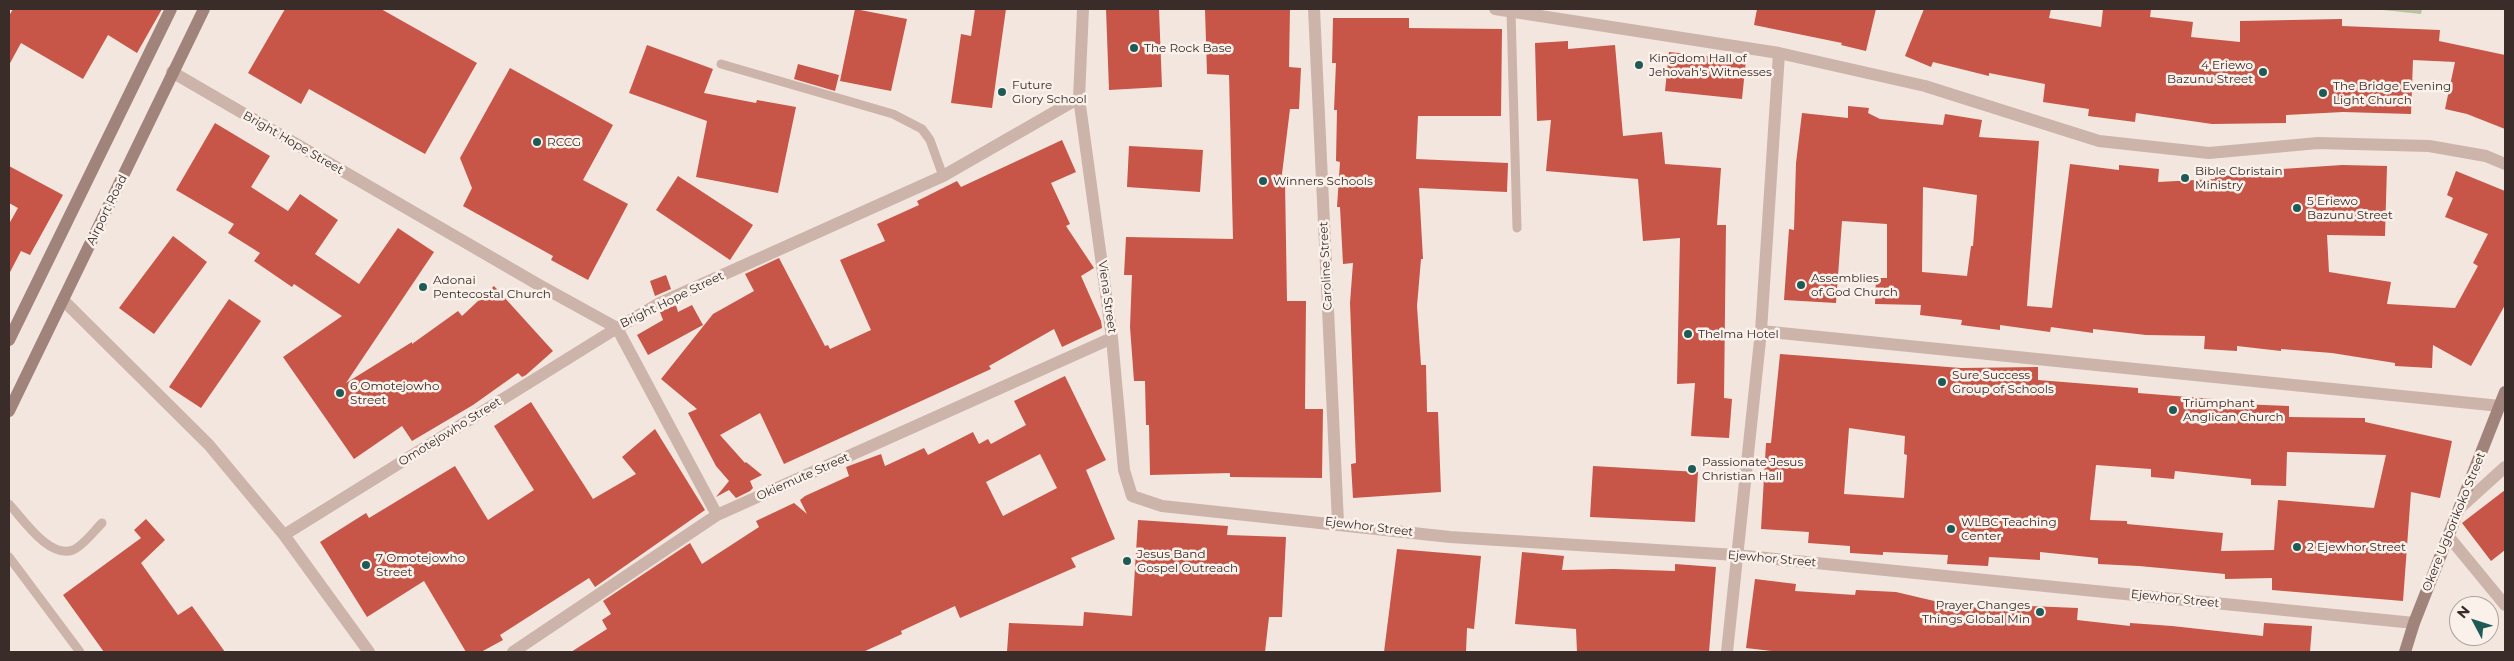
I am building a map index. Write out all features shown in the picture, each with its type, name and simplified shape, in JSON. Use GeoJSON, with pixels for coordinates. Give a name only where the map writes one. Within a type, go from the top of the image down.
{"type":"FeatureCollection","features":[{"type":"Feature","properties":{"kind":"main road"},"geometry":{"type":"LineString","coordinates":[[9,340],[171,9]]}},
{"type":"Feature","properties":{"kind":"main road","name":"Airport Road"},"geometry":{"type":"LineString","coordinates":[[9,411],[204,9]]}},
{"type":"Feature","properties":{"kind":"main road","name":"Okere Ugborikoko Street"},"geometry":{"type":"LineString","coordinates":[[2405,652],[2414,623],[2462,506],[2505,392]]}},
{"type":"Feature","properties":{"kind":"street"},"geometry":{"type":"LineString","coordinates":[[1080,98],[1083,9]]}},
{"type":"Feature","properties":{"kind":"street","name":"Caroline Street"},"geometry":{"type":"LineString","coordinates":[[1314,9],[1338,523]]}},
{"type":"Feature","properties":{"kind":"street"},"geometry":{"type":"LineString","coordinates":[[1495,9],[1779,53],[1925,86],[2099,141],[2208,153],[2318,143],[2430,146],[2486,156],[2505,164]]}},
{"type":"Feature","properties":{"kind":"street"},"geometry":{"type":"LineString","coordinates":[[1727,652],[1760,331],[1779,53]]}},
{"type":"Feature","properties":{"kind":"street","name":"Bright Hope Street"},"geometry":{"type":"LineString","coordinates":[[172,72],[617,328],[660,304],[943,176],[1080,98]]}},
{"type":"Feature","properties":{"kind":"street","name":"Viena Street"},"geometry":{"type":"LineString","coordinates":[[1080,98],[1112,338],[1124,470],[1132,496]]}},
{"type":"Feature","properties":{"kind":"street"},"geometry":{"type":"LineString","coordinates":[[64,300],[208,444],[284,535],[369,652]]}},
{"type":"Feature","properties":{"kind":"street"},"geometry":{"type":"LineString","coordinates":[[617,328],[717,515]]}},
{"type":"Feature","properties":{"kind":"street","name":"Omotejowho Street"},"geometry":{"type":"LineString","coordinates":[[284,535],[617,328]]}},
{"type":"Feature","properties":{"kind":"street"},"geometry":{"type":"LineString","coordinates":[[1760,331],[2500,406]]}},
{"type":"Feature","properties":{"kind":"street","name":"Okiemute Street"},"geometry":{"type":"LineString","coordinates":[[513,652],[717,515],[1112,338]]}},
{"type":"Feature","properties":{"kind":"street"},"geometry":{"type":"LineString","coordinates":[[2462,506],[2505,468]]}},
{"type":"Feature","properties":{"kind":"street","name":"Ejewhor Street"},"geometry":{"type":"LineString","coordinates":[[1132,496],[1162,506],[1338,523],[1450,537],[1736,555],[2414,623]]}},
{"type":"Feature","properties":{"kind":"street"},"geometry":{"type":"LineString","coordinates":[[2449,537],[2505,606]]}},
{"type":"Feature","properties":{"kind":"lane"},"geometry":{"type":"LineString","coordinates":[[1511,11],[1517,228]]}},
{"type":"Feature","properties":{"kind":"lane"},"geometry":{"type":"LineString","coordinates":[[722,64],[900,118],[922,129],[930,140],[943,176]]}},
{"type":"Feature","properties":{"kind":"lane"},"geometry":{"type":"LineString","coordinates":[[9,504],[44,543],[58,551],[74,550],[102,523]]}},
{"type":"Feature","properties":{"kind":"lane"},"geometry":{"type":"LineString","coordinates":[[9,557],[80,652]]}},
{"type":"Feature","properties":{"kind":"green space"},"geometry":{"type":"Polygon","coordinates":[[[2373,9],[2422,9],[2421,14],[2373,9]]]}},
{"type":"Feature","properties":{"kind":"building"},"geometry":{"type":"Polygon","coordinates":[[[13,9],[162,9],[137,53],[108,35],[83,79],[21,43],[9,65],[9,16],[13,9]]]}},
{"type":"Feature","properties":{"kind":"building"},"geometry":{"type":"Polygon","coordinates":[[[285,9],[381,9],[477,63],[425,154],[309,89],[301,104],[248,73],[285,9]]]}},
{"type":"Feature","properties":{"kind":"building"},"geometry":{"type":"Polygon","coordinates":[[[855,9],[907,19],[891,91],[840,81],[855,9]]]}},
{"type":"Feature","properties":{"kind":"building"},"geometry":{"type":"Polygon","coordinates":[[[975,9],[1006,9],[992,108],[951,103],[961,34],[971,36],[975,9]]]}},
{"type":"Feature","properties":{"kind":"building","name":"The Rock Base"},"geometry":{"type":"Polygon","coordinates":[[[1106,9],[1159,9],[1162,87],[1109,90],[1106,9]]]}},
{"type":"Feature","properties":{"kind":"building"},"geometry":{"type":"Polygon","coordinates":[[[1205,9],[1290,9],[1289,67],[1301,68],[1299,109],[1290,109],[1281,182],[1285,182],[1287,301],[1306,301],[1305,409],[1323,409],[1322,478],[1230,477],[1230,473],[1150,475],[1149,425],[1146,425],[1145,381],[1134,381],[1130,327],[1132,275],[1124,275],[1126,237],[1233,239],[1229,75],[1207,74],[1205,9]]]}},
{"type":"Feature","properties":{"kind":"building"},"geometry":{"type":"Polygon","coordinates":[[[1757,9],[1876,9],[1866,51],[1841,45],[1842,43],[1754,25],[1757,9]]]}},
{"type":"Feature","properties":{"kind":"building"},"geometry":{"type":"Polygon","coordinates":[[[1924,9],[2051,9],[2049,18],[2101,27],[2103,9],[2151,9],[2150,17],[2193,22],[2191,37],[2240,42],[2240,21],[2342,19],[2342,26],[2440,30],[2439,41],[2505,55],[2505,129],[2467,114],[2445,109],[2455,62],[2413,60],[2411,114],[2343,112],[2286,115],[2286,123],[2212,124],[2136,113],[2135,122],[2088,116],[2089,109],[2043,102],[2045,84],[1989,73],[1989,76],[1933,62],[1931,67],[1905,56],[1924,9]]]}},
{"type":"Feature","properties":{"kind":"building"},"geometry":{"type":"Polygon","coordinates":[[[1333,18],[1409,18],[1409,28],[1502,29],[1501,116],[1418,116],[1416,159],[1508,163],[1507,192],[1419,188],[1423,259],[1421,259],[1417,306],[1421,365],[1426,365],[1427,412],[1438,412],[1441,492],[1353,498],[1351,464],[1356,463],[1350,303],[1353,263],[1343,264],[1340,207],[1337,207],[1340,162],[1336,161],[1337,110],[1334,110],[1336,63],[1332,63],[1333,18]]]}},
{"type":"Feature","properties":{"kind":"building"},"geometry":{"type":"Polygon","coordinates":[[[1568,41],[1568,49],[1615,45],[1623,136],[1662,132],[1665,164],[1721,168],[1717,225],[1726,225],[1724,398],[1732,399],[1729,438],[1691,436],[1695,383],[1677,384],[1680,238],[1643,241],[1638,179],[1546,171],[1551,120],[1537,121],[1535,43],[1568,41]]]}},
{"type":"Feature","properties":{"kind":"building"},"geometry":{"type":"Polygon","coordinates":[[[647,45],[713,69],[704,93],[756,103],[757,100],[796,107],[778,193],[696,177],[707,121],[629,93],[647,45]]]}},
{"type":"Feature","properties":{"kind":"building"},"geometry":{"type":"Polygon","coordinates":[[[1669,52],[1746,60],[1742,99],[1665,91],[1669,52]]]}},
{"type":"Feature","properties":{"kind":"building"},"geometry":{"type":"Polygon","coordinates":[[[798,64],[839,75],[835,91],[794,79],[798,64]]]}},
{"type":"Feature","properties":{"kind":"building","name":"RCCG"},"geometry":{"type":"Polygon","coordinates":[[[510,68],[613,125],[583,180],[628,204],[588,280],[551,260],[553,256],[463,206],[472,188],[460,158],[510,68]]]}},
{"type":"Feature","properties":{"kind":"building"},"geometry":{"type":"Polygon","coordinates":[[[1848,106],[1869,108],[1868,113],[1880,119],[1943,125],[1945,114],[1982,120],[1979,137],[2039,141],[2027,306],[2052,308],[2070,164],[2119,170],[2119,165],[2159,169],[2158,182],[2215,179],[2215,176],[2267,174],[2267,170],[2342,165],[2387,166],[2385,236],[2327,235],[2329,272],[2391,282],[2387,304],[2455,308],[2478,266],[2473,263],[2488,234],[2445,217],[2453,198],[2447,195],[2456,171],[2505,191],[2505,305],[2471,366],[2433,345],[2432,368],[2395,366],[2395,363],[2332,353],[2281,349],[2281,351],[2237,346],[2237,351],[2204,349],[2205,336],[2146,335],[2093,329],[2093,333],[2051,327],[2050,332],[2000,325],[2000,330],[1961,325],[1962,320],[1920,315],[1921,305],[1875,304],[1876,278],[1887,278],[1887,224],[1842,221],[1836,303],[1784,300],[1789,229],[1794,230],[1796,163],[1802,113],[1848,118],[1848,106]],[[1923,187],[1922,272],[1967,276],[1971,246],[1973,246],[1977,195],[1923,187]]]}},
{"type":"Feature","properties":{"kind":"building"},"geometry":{"type":"Polygon","coordinates":[[[215,123],[270,156],[251,187],[288,211],[300,194],[338,220],[315,254],[359,284],[398,228],[434,252],[346,383],[412,342],[412,344],[458,311],[462,316],[494,286],[553,351],[526,375],[522,377],[518,373],[473,405],[412,441],[402,426],[354,459],[283,357],[342,316],[294,284],[292,287],[254,261],[260,253],[228,233],[234,224],[176,190],[215,123]]]}},
{"type":"Feature","properties":{"kind":"building"},"geometry":{"type":"Polygon","coordinates":[[[1062,140],[1076,172],[1051,183],[1070,224],[1066,226],[1094,268],[1081,276],[1101,321],[1102,328],[1062,347],[1054,329],[989,366],[991,369],[784,464],[760,413],[720,435],[745,463],[762,475],[750,481],[753,488],[750,491],[736,498],[729,490],[716,497],[729,481],[716,466],[688,413],[697,409],[661,379],[713,314],[754,291],[745,274],[779,258],[825,346],[828,345],[830,349],[871,330],[840,260],[885,241],[877,224],[919,205],[917,201],[957,181],[961,187],[1062,140]]]}},
{"type":"Feature","properties":{"kind":"building"},"geometry":{"type":"Polygon","coordinates":[[[1129,146],[1203,150],[1200,192],[1127,187],[1129,146]]]}},
{"type":"Feature","properties":{"kind":"building"},"geometry":{"type":"Polygon","coordinates":[[[9,166],[63,195],[30,255],[21,251],[9,274],[9,224],[18,208],[9,203],[9,166]]]}},
{"type":"Feature","properties":{"kind":"building"},"geometry":{"type":"Polygon","coordinates":[[[678,176],[753,225],[730,260],[656,210],[678,176]]]}},
{"type":"Feature","properties":{"kind":"building"},"geometry":{"type":"Polygon","coordinates":[[[173,236],[207,262],[154,334],[119,308],[173,236]]]}},
{"type":"Feature","properties":{"kind":"building"},"geometry":{"type":"Polygon","coordinates":[[[666,275],[671,289],[655,296],[650,281],[666,275]]]}},
{"type":"Feature","properties":{"kind":"building"},"geometry":{"type":"Polygon","coordinates":[[[229,299],[261,321],[201,408],[169,387],[229,299]]]}},
{"type":"Feature","properties":{"kind":"building"},"geometry":{"type":"Polygon","coordinates":[[[676,305],[678,312],[692,305],[703,325],[648,355],[637,335],[663,320],[660,312],[676,305]]]}},
{"type":"Feature","properties":{"kind":"building"},"geometry":{"type":"Polygon","coordinates":[[[1780,354],[1961,368],[2038,367],[2038,380],[2138,388],[2138,393],[2239,401],[2239,404],[2289,406],[2289,417],[2365,418],[2365,422],[2452,441],[2440,498],[2411,492],[2403,601],[2272,590],[2272,578],[2225,579],[2225,574],[2098,564],[2098,558],[2040,552],[2040,560],[1989,557],[1988,566],[1947,564],[1948,555],[1883,552],[1883,555],[1850,553],[1850,546],[1808,543],[1809,532],[1761,529],[1766,443],[1771,443],[1780,354]],[[1849,428],[1844,494],[1904,498],[1907,455],[1904,454],[1905,436],[1849,428]],[[2287,452],[2286,486],[2251,485],[2251,479],[2175,471],[2174,479],[2151,477],[2151,469],[2096,465],[2090,520],[2127,521],[2127,524],[2223,533],[2221,551],[2274,550],[2278,500],[2374,508],[2386,455],[2287,452]]]}},
{"type":"Feature","properties":{"kind":"building"},"geometry":{"type":"Polygon","coordinates":[[[1065,376],[1106,460],[1086,470],[1115,539],[1071,558],[1076,567],[960,618],[955,606],[901,631],[902,634],[863,652],[571,652],[607,629],[602,620],[611,614],[603,601],[690,543],[702,564],[759,527],[756,521],[794,503],[807,514],[800,500],[849,476],[846,467],[881,454],[885,466],[924,448],[928,455],[973,432],[979,444],[988,439],[991,444],[1026,425],[1014,401],[1065,376]],[[1040,454],[986,482],[1003,516],[1057,488],[1040,454]]]}},
{"type":"Feature","properties":{"kind":"building"},"geometry":{"type":"Polygon","coordinates":[[[531,402],[593,499],[636,474],[622,457],[655,429],[705,510],[595,587],[589,578],[500,635],[503,640],[481,652],[466,652],[424,581],[367,617],[320,542],[366,513],[369,518],[455,466],[488,520],[534,490],[494,426],[531,402]]]}},
{"type":"Feature","properties":{"kind":"building"},"geometry":{"type":"Polygon","coordinates":[[[1593,466],[1698,472],[1695,522],[1590,517],[1593,466]]]}},
{"type":"Feature","properties":{"kind":"building"},"geometry":{"type":"Polygon","coordinates":[[[2505,490],[2505,550],[2491,561],[2462,523],[2505,490]]]}},
{"type":"Feature","properties":{"kind":"building"},"geometry":{"type":"Polygon","coordinates":[[[146,519],[165,540],[141,563],[178,615],[192,606],[225,652],[104,652],[63,595],[141,538],[134,530],[146,519]]]}},
{"type":"Feature","properties":{"kind":"building"},"geometry":{"type":"Polygon","coordinates":[[[1138,520],[1228,526],[1227,535],[1286,537],[1282,617],[1269,617],[1265,652],[1007,652],[1009,623],[1083,626],[1084,612],[1132,616],[1138,520]]]}},
{"type":"Feature","properties":{"kind":"building"},"geometry":{"type":"Polygon","coordinates":[[[1397,549],[1481,556],[1474,629],[1467,628],[1466,652],[1384,652],[1397,549]]]}},
{"type":"Feature","properties":{"kind":"building"},"geometry":{"type":"Polygon","coordinates":[[[1522,552],[1564,556],[1562,570],[1675,571],[1675,564],[1716,567],[1709,652],[1577,652],[1576,629],[1515,624],[1522,552]]]}},
{"type":"Feature","properties":{"kind":"building"},"geometry":{"type":"Polygon","coordinates":[[[1755,579],[1796,584],[1795,591],[1855,595],[1856,590],[1896,592],[1947,604],[1995,610],[1995,603],[2029,603],[2029,606],[2078,608],[2077,620],[2130,626],[2130,623],[2172,626],[2263,636],[2264,623],[2312,626],[2310,652],[1780,652],[1746,648],[1755,579]]]}},
{"type":"Feature","properties":{"kind":"place","name":"The Rock Base"},"geometry":{"type":"Point","coordinates":[1134,48]}},
{"type":"Feature","properties":{"kind":"place","name":"Kingdom Hall of Jehovah's Witnesses"},"geometry":{"type":"Point","coordinates":[1639,65]}},
{"type":"Feature","properties":{"kind":"place","name":"4 Eriewo Bazunu Street"},"geometry":{"type":"Point","coordinates":[2263,72]}},
{"type":"Feature","properties":{"kind":"place","name":"Future Glory School"},"geometry":{"type":"Point","coordinates":[1002,92]}},
{"type":"Feature","properties":{"kind":"place","name":"The Bridge Evening Light Church"},"geometry":{"type":"Point","coordinates":[2323,93]}},
{"type":"Feature","properties":{"kind":"place","name":"RCCG"},"geometry":{"type":"Point","coordinates":[537,142]}},
{"type":"Feature","properties":{"kind":"place","name":"Bible Cbristain Ministry"},"geometry":{"type":"Point","coordinates":[2185,178]}},
{"type":"Feature","properties":{"kind":"place","name":"Winners Schools"},"geometry":{"type":"Point","coordinates":[1263,181]}},
{"type":"Feature","properties":{"kind":"place","name":"5 Eriewo Bazunu Street"},"geometry":{"type":"Point","coordinates":[2297,208]}},
{"type":"Feature","properties":{"kind":"place","name":"Assemblies of God Church"},"geometry":{"type":"Point","coordinates":[1801,285]}},
{"type":"Feature","properties":{"kind":"place","name":"Adonai Pentecostal Church"},"geometry":{"type":"Point","coordinates":[423,287]}},
{"type":"Feature","properties":{"kind":"place","name":"Thelma Hotel"},"geometry":{"type":"Point","coordinates":[1688,334]}},
{"type":"Feature","properties":{"kind":"place","name":"Sure Success Group of Schools"},"geometry":{"type":"Point","coordinates":[1942,382]}},
{"type":"Feature","properties":{"kind":"place","name":"6 Omotejowho Street"},"geometry":{"type":"Point","coordinates":[340,393]}},
{"type":"Feature","properties":{"kind":"place","name":"Triumphant Anglican Church"},"geometry":{"type":"Point","coordinates":[2173,410]}},
{"type":"Feature","properties":{"kind":"place","name":"Passionate Jesus Christian Hall"},"geometry":{"type":"Point","coordinates":[1692,469]}},
{"type":"Feature","properties":{"kind":"place","name":"WLBC Teaching Center"},"geometry":{"type":"Point","coordinates":[1951,529]}},
{"type":"Feature","properties":{"kind":"place","name":"2 Ejewhor Street"},"geometry":{"type":"Point","coordinates":[2297,547]}},
{"type":"Feature","properties":{"kind":"place","name":"Jesus Band Gospel Outreach"},"geometry":{"type":"Point","coordinates":[1127,561]}},
{"type":"Feature","properties":{"kind":"place","name":"7 Omotejowho Street"},"geometry":{"type":"Point","coordinates":[366,565]}},
{"type":"Feature","properties":{"kind":"place","name":"Prayer Changes Things Global Min"},"geometry":{"type":"Point","coordinates":[2040,612]}}]}
